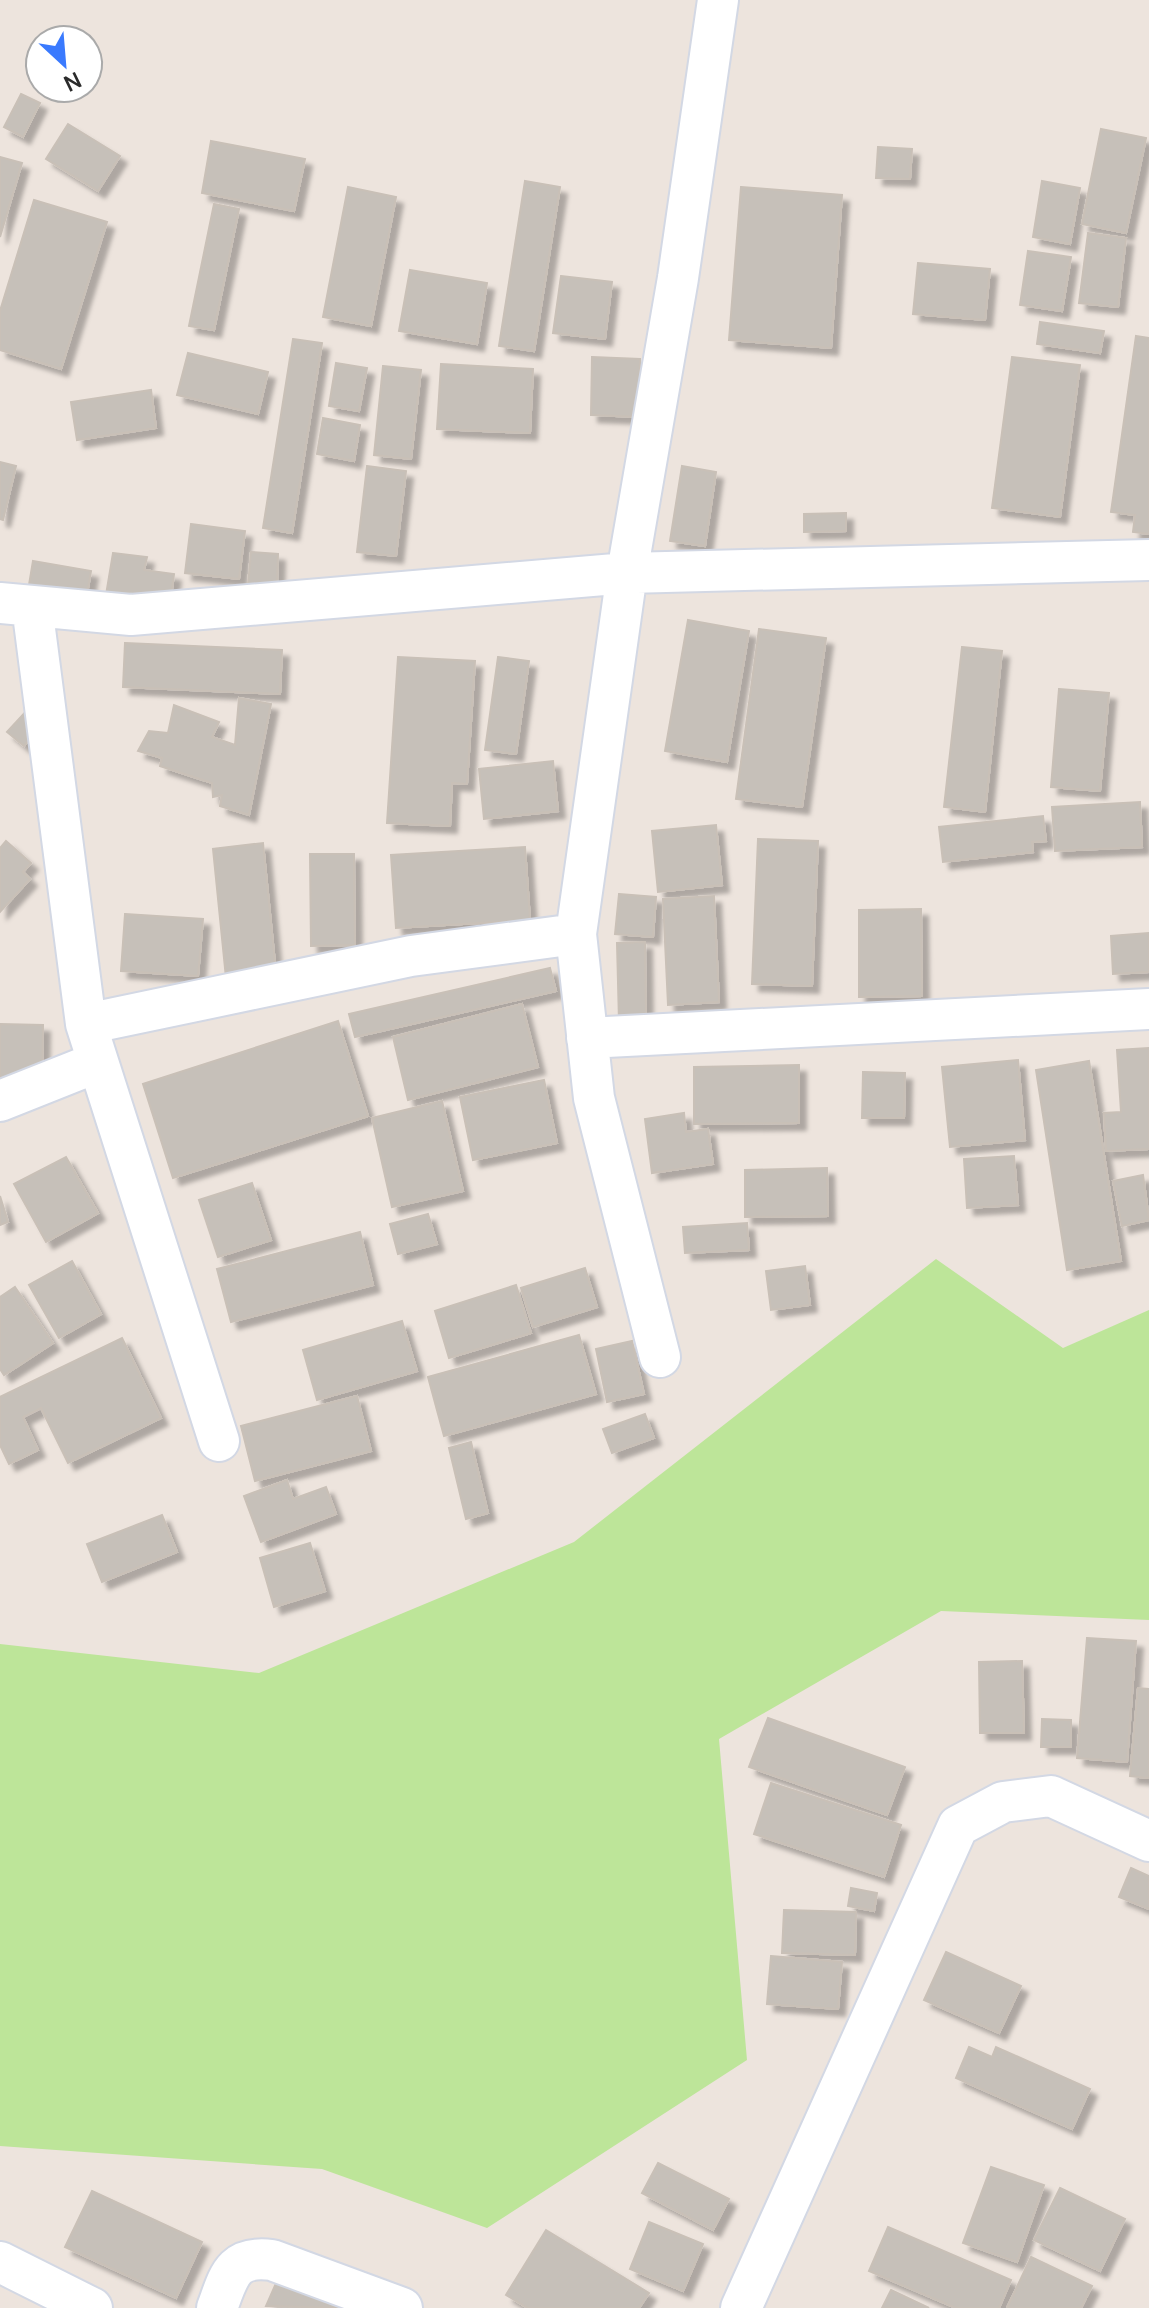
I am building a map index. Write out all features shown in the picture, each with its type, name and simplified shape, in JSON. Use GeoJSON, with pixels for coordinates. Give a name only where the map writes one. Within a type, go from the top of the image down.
{"type":"FeatureCollection","features":[{"type":"Feature","properties":{"kind":"street"},"geometry":{"type":"LineString","coordinates":[[660,1357],[594,1098],[576,934],[627,573],[678,278],[718,0]]}},
{"type":"Feature","properties":{"kind":"street"},"geometry":{"type":"LineString","coordinates":[[219,1441],[86,1024],[16,604],[131,615],[627,573],[1149,560]]}},
{"type":"Feature","properties":{"kind":"street"},"geometry":{"type":"LineString","coordinates":[[86,1024],[411,956],[576,934]]}},
{"type":"Feature","properties":{"kind":"street"},"geometry":{"type":"LineString","coordinates":[[587,1038],[1149,1009]]}},
{"type":"Feature","properties":{"kind":"street"},"geometry":{"type":"LineString","coordinates":[[0,1101],[98,1062]]}},
{"type":"Feature","properties":{"kind":"street"},"geometry":{"type":"LineString","coordinates":[[741,2308],[958,1826],[1003,1802],[1051,1796],[1149,1841]]}},
{"type":"Feature","properties":{"kind":"street"},"geometry":{"type":"LineString","coordinates":[[217,2308],[232,2270],[252,2258],[272,2260],[402,2308]]}},
{"type":"Feature","properties":{"kind":"street"},"geometry":{"type":"LineString","coordinates":[[0,2262],[92,2308]]}},
{"type":"Feature","properties":{"kind":"green space"},"geometry":{"type":"Polygon","coordinates":[[[936,1259],[1063,1348],[1149,1310],[1149,1620],[941,1611],[719,1739],[747,2060],[487,2228],[322,2169],[0,2146],[0,1644],[259,1673],[574,1542],[936,1259]]]}},
{"type":"Feature","properties":{"kind":"building"},"geometry":{"type":"Polygon","coordinates":[[[21,94],[24,95],[24,104],[40,104],[23,137],[4,127],[21,94]]]}},
{"type":"Feature","properties":{"kind":"building"},"geometry":{"type":"Polygon","coordinates":[[[68,124],[120,156],[98,191],[46,159],[68,124]]]}},
{"type":"Feature","properties":{"kind":"building"},"geometry":{"type":"Polygon","coordinates":[[[1101,129],[1146,138],[1126,233],[1082,224],[1101,129]]]}},
{"type":"Feature","properties":{"kind":"building"},"geometry":{"type":"Polygon","coordinates":[[[211,141],[305,159],[294,211],[202,193],[211,141]]]}},
{"type":"Feature","properties":{"kind":"building"},"geometry":{"type":"Polygon","coordinates":[[[878,147],[912,149],[910,179],[876,178],[878,147]]]}},
{"type":"Feature","properties":{"kind":"building"},"geometry":{"type":"Polygon","coordinates":[[[0,157],[22,163],[0,237],[0,157]]]}},
{"type":"Feature","properties":{"kind":"building"},"geometry":{"type":"Polygon","coordinates":[[[525,181],[560,187],[534,351],[499,346],[525,181]]]}},
{"type":"Feature","properties":{"kind":"building"},"geometry":{"type":"Polygon","coordinates":[[[1042,181],[1080,188],[1070,244],[1033,237],[1042,181]]]}},
{"type":"Feature","properties":{"kind":"building"},"geometry":{"type":"Polygon","coordinates":[[[348,187],[396,197],[371,326],[323,317],[348,187]]]}},
{"type":"Feature","properties":{"kind":"building"},"geometry":{"type":"Polygon","coordinates":[[[741,187],[842,195],[831,348],[729,340],[741,187]]]}},
{"type":"Feature","properties":{"kind":"building"},"geometry":{"type":"Polygon","coordinates":[[[34,200],[107,222],[61,369],[0,350],[0,311],[34,200]]]}},
{"type":"Feature","properties":{"kind":"building"},"geometry":{"type":"Polygon","coordinates":[[[214,204],[239,209],[214,330],[189,326],[214,204]]]}},
{"type":"Feature","properties":{"kind":"building"},"geometry":{"type":"Polygon","coordinates":[[[1088,233],[1126,238],[1118,307],[1079,303],[1088,233]]]}},
{"type":"Feature","properties":{"kind":"building"},"geometry":{"type":"Polygon","coordinates":[[[1028,251],[1071,257],[1062,311],[1020,305],[1028,251]]]}},
{"type":"Feature","properties":{"kind":"building"},"geometry":{"type":"Polygon","coordinates":[[[918,263],[990,269],[985,320],[913,314],[918,263]]]}},
{"type":"Feature","properties":{"kind":"building"},"geometry":{"type":"Polygon","coordinates":[[[410,270],[487,283],[477,344],[399,331],[410,270]]]}},
{"type":"Feature","properties":{"kind":"building"},"geometry":{"type":"Polygon","coordinates":[[[561,276],[612,282],[605,339],[553,333],[561,276]]]}},
{"type":"Feature","properties":{"kind":"building"},"geometry":{"type":"Polygon","coordinates":[[[1040,322],[1104,331],[1100,353],[1037,344],[1040,322]]]}},
{"type":"Feature","properties":{"kind":"building"},"geometry":{"type":"Polygon","coordinates":[[[1136,336],[1149,338],[1149,534],[1133,532],[1135,515],[1111,512],[1136,336]]]}},
{"type":"Feature","properties":{"kind":"building"},"geometry":{"type":"Polygon","coordinates":[[[293,339],[322,343],[292,533],[263,528],[293,339]]]}},
{"type":"Feature","properties":{"kind":"building"},"geometry":{"type":"Polygon","coordinates":[[[188,353],[268,372],[258,414],[177,395],[188,353]]]}},
{"type":"Feature","properties":{"kind":"building"},"geometry":{"type":"Polygon","coordinates":[[[592,357],[640,359],[639,417],[591,415],[592,357]]]}},
{"type":"Feature","properties":{"kind":"building"},"geometry":{"type":"Polygon","coordinates":[[[1012,357],[1080,365],[1060,517],[992,508],[1012,357]]]}},
{"type":"Feature","properties":{"kind":"building"},"geometry":{"type":"Polygon","coordinates":[[[336,363],[367,368],[359,411],[329,406],[336,363]]]}},
{"type":"Feature","properties":{"kind":"building"},"geometry":{"type":"Polygon","coordinates":[[[441,364],[533,369],[530,433],[437,429],[441,364]]]}},
{"type":"Feature","properties":{"kind":"building"},"geometry":{"type":"Polygon","coordinates":[[[383,366],[421,370],[411,459],[374,455],[383,366]]]}},
{"type":"Feature","properties":{"kind":"building"},"geometry":{"type":"Polygon","coordinates":[[[151,390],[156,428],[77,440],[71,402],[151,390]]]}},
{"type":"Feature","properties":{"kind":"building"},"geometry":{"type":"Polygon","coordinates":[[[323,418],[360,425],[354,461],[317,454],[323,418]]]}},
{"type":"Feature","properties":{"kind":"building"},"geometry":{"type":"Polygon","coordinates":[[[0,462],[16,466],[3,520],[0,519],[0,462]]]}},
{"type":"Feature","properties":{"kind":"building"},"geometry":{"type":"Polygon","coordinates":[[[367,466],[406,471],[396,556],[357,552],[367,466]]]}},
{"type":"Feature","properties":{"kind":"building"},"geometry":{"type":"Polygon","coordinates":[[[682,466],[716,472],[705,546],[670,541],[682,466]]]}},
{"type":"Feature","properties":{"kind":"building"},"geometry":{"type":"Polygon","coordinates":[[[846,513],[846,531],[804,532],[804,514],[846,513]]]}},
{"type":"Feature","properties":{"kind":"building"},"geometry":{"type":"Polygon","coordinates":[[[191,524],[245,531],[239,579],[185,573],[191,524]]]}},
{"type":"Feature","properties":{"kind":"building"},"geometry":{"type":"Polygon","coordinates":[[[251,552],[278,554],[277,586],[248,585],[251,552]]]}},
{"type":"Feature","properties":{"kind":"building"},"geometry":{"type":"Polygon","coordinates":[[[113,553],[147,557],[144,570],[174,574],[170,605],[106,595],[113,553]]]}},
{"type":"Feature","properties":{"kind":"building"},"geometry":{"type":"Polygon","coordinates":[[[33,561],[91,571],[87,594],[29,585],[33,561]]]}},
{"type":"Feature","properties":{"kind":"building"},"geometry":{"type":"Polygon","coordinates":[[[688,620],[749,631],[727,762],[665,751],[688,620]]]}},
{"type":"Feature","properties":{"kind":"building"},"geometry":{"type":"Polygon","coordinates":[[[759,629],[826,638],[802,807],[736,799],[759,629]]]}},
{"type":"Feature","properties":{"kind":"building"},"geometry":{"type":"Polygon","coordinates":[[[125,643],[282,650],[280,694],[123,687],[125,643]]]}},
{"type":"Feature","properties":{"kind":"building"},"geometry":{"type":"Polygon","coordinates":[[[962,647],[1002,651],[985,812],[944,807],[962,647]]]}},
{"type":"Feature","properties":{"kind":"building"},"geometry":{"type":"Polygon","coordinates":[[[398,657],[475,661],[467,784],[452,783],[450,826],[387,823],[398,657]]]}},
{"type":"Feature","properties":{"kind":"building"},"geometry":{"type":"Polygon","coordinates":[[[498,657],[529,661],[516,754],[485,750],[498,657]]]}},
{"type":"Feature","properties":{"kind":"building"},"geometry":{"type":"Polygon","coordinates":[[[1059,689],[1109,693],[1100,791],[1051,787],[1059,689]]]}},
{"type":"Feature","properties":{"kind":"building"},"geometry":{"type":"Polygon","coordinates":[[[239,698],[271,704],[249,815],[220,806],[222,795],[213,797],[212,783],[160,766],[162,758],[138,751],[149,731],[168,733],[174,705],[219,722],[212,737],[235,745],[239,698]]]}},
{"type":"Feature","properties":{"kind":"building"},"geometry":{"type":"Polygon","coordinates":[[[29,708],[46,722],[24,746],[7,732],[29,708]]]}},
{"type":"Feature","properties":{"kind":"building"},"geometry":{"type":"Polygon","coordinates":[[[553,761],[558,811],[484,819],[479,769],[553,761]]]}},
{"type":"Feature","properties":{"kind":"building"},"geometry":{"type":"Polygon","coordinates":[[[1140,802],[1142,847],[1055,851],[1052,807],[1140,802]]]}},
{"type":"Feature","properties":{"kind":"building"},"geometry":{"type":"Polygon","coordinates":[[[1043,816],[1046,841],[1032,842],[1033,852],[943,862],[939,827],[1043,816]]]}},
{"type":"Feature","properties":{"kind":"building"},"geometry":{"type":"Polygon","coordinates":[[[716,825],[722,885],[658,892],[652,831],[716,825]]]}},
{"type":"Feature","properties":{"kind":"building"},"geometry":{"type":"Polygon","coordinates":[[[758,839],[818,841],[812,986],[752,984],[758,839]]]}},
{"type":"Feature","properties":{"kind":"building"},"geometry":{"type":"Polygon","coordinates":[[[6,841],[31,863],[23,872],[30,879],[0,912],[0,848],[6,841]]]}},
{"type":"Feature","properties":{"kind":"building"},"geometry":{"type":"Polygon","coordinates":[[[263,843],[276,973],[226,978],[213,849],[263,843]]]}},
{"type":"Feature","properties":{"kind":"building"},"geometry":{"type":"Polygon","coordinates":[[[525,847],[530,920],[396,928],[391,855],[525,847]]]}},
{"type":"Feature","properties":{"kind":"building"},"geometry":{"type":"Polygon","coordinates":[[[310,854],[354,854],[355,945],[311,946],[310,854]]]}},
{"type":"Feature","properties":{"kind":"building"},"geometry":{"type":"Polygon","coordinates":[[[619,894],[656,897],[653,937],[615,934],[619,894]]]}},
{"type":"Feature","properties":{"kind":"building"},"geometry":{"type":"Polygon","coordinates":[[[714,896],[719,1002],[668,1005],[663,899],[714,896]]]}},
{"type":"Feature","properties":{"kind":"building"},"geometry":{"type":"Polygon","coordinates":[[[921,909],[922,996],[859,997],[859,910],[921,909]]]}},
{"type":"Feature","properties":{"kind":"building"},"geometry":{"type":"Polygon","coordinates":[[[125,914],[203,919],[198,976],[121,971],[125,914]]]}},
{"type":"Feature","properties":{"kind":"building"},"geometry":{"type":"Polygon","coordinates":[[[1149,933],[1149,972],[1113,974],[1111,936],[1149,933]]]}},
{"type":"Feature","properties":{"kind":"building"},"geometry":{"type":"Polygon","coordinates":[[[645,942],[646,1021],[619,1022],[617,943],[645,942]]]}},
{"type":"Feature","properties":{"kind":"building"},"geometry":{"type":"Polygon","coordinates":[[[550,968],[556,991],[355,1037],[349,1014],[550,968]]]}},
{"type":"Feature","properties":{"kind":"building"},"geometry":{"type":"Polygon","coordinates":[[[522,1004],[538,1067],[408,1100],[393,1037],[522,1004]]]}},
{"type":"Feature","properties":{"kind":"building"},"geometry":{"type":"Polygon","coordinates":[[[338,1021],[368,1116],[173,1178],[143,1084],[338,1021]]]}},
{"type":"Feature","properties":{"kind":"building"},"geometry":{"type":"Polygon","coordinates":[[[0,1024],[43,1025],[42,1081],[0,1081],[0,1024]]]}},
{"type":"Feature","properties":{"kind":"building"},"geometry":{"type":"Polygon","coordinates":[[[1149,1048],[1149,1149],[1106,1151],[1104,1113],[1121,1112],[1117,1050],[1149,1048]]]}},
{"type":"Feature","properties":{"kind":"building"},"geometry":{"type":"Polygon","coordinates":[[[1018,1060],[1025,1140],[950,1147],[942,1067],[1018,1060]]]}},
{"type":"Feature","properties":{"kind":"building"},"geometry":{"type":"Polygon","coordinates":[[[1089,1061],[1121,1261],[1067,1270],[1036,1070],[1089,1061]]]}},
{"type":"Feature","properties":{"kind":"building"},"geometry":{"type":"Polygon","coordinates":[[[799,1065],[799,1123],[694,1124],[694,1067],[799,1065]]]}},
{"type":"Feature","properties":{"kind":"building"},"geometry":{"type":"Polygon","coordinates":[[[863,1072],[905,1073],[904,1118],[862,1118],[863,1072]]]}},
{"type":"Feature","properties":{"kind":"building"},"geometry":{"type":"Polygon","coordinates":[[[544,1080],[557,1143],[473,1160],[460,1097],[544,1080]]]}},
{"type":"Feature","properties":{"kind":"building"},"geometry":{"type":"Polygon","coordinates":[[[442,1101],[463,1191],[392,1207],[372,1118],[442,1101]]]}},
{"type":"Feature","properties":{"kind":"building"},"geometry":{"type":"Polygon","coordinates":[[[684,1113],[686,1132],[708,1129],[713,1164],[652,1173],[645,1119],[684,1113]]]}},
{"type":"Feature","properties":{"kind":"building"},"geometry":{"type":"Polygon","coordinates":[[[1014,1156],[1018,1205],[967,1208],[964,1159],[1014,1156]]]}},
{"type":"Feature","properties":{"kind":"building"},"geometry":{"type":"Polygon","coordinates":[[[66,1157],[98,1213],[46,1242],[14,1184],[66,1157]]]}},
{"type":"Feature","properties":{"kind":"building"},"geometry":{"type":"Polygon","coordinates":[[[827,1168],[828,1216],[745,1217],[745,1170],[827,1168]]]}},
{"type":"Feature","properties":{"kind":"building"},"geometry":{"type":"Polygon","coordinates":[[[1143,1175],[1149,1220],[1122,1226],[1113,1181],[1143,1175]]]}},
{"type":"Feature","properties":{"kind":"building"},"geometry":{"type":"Polygon","coordinates":[[[252,1183],[271,1240],[218,1257],[199,1200],[252,1183]]]}},
{"type":"Feature","properties":{"kind":"building"},"geometry":{"type":"Polygon","coordinates":[[[0,1196],[8,1222],[0,1225],[0,1196]]]}},
{"type":"Feature","properties":{"kind":"building"},"geometry":{"type":"Polygon","coordinates":[[[428,1214],[437,1244],[398,1254],[390,1224],[428,1214]]]}},
{"type":"Feature","properties":{"kind":"building"},"geometry":{"type":"Polygon","coordinates":[[[747,1223],[749,1250],[685,1253],[683,1227],[747,1223]]]}},
{"type":"Feature","properties":{"kind":"building"},"geometry":{"type":"Polygon","coordinates":[[[360,1232],[373,1285],[231,1322],[217,1269],[360,1232]]]}},
{"type":"Feature","properties":{"kind":"building"},"geometry":{"type":"Polygon","coordinates":[[[72,1261],[101,1314],[59,1338],[29,1285],[72,1261]]]}},
{"type":"Feature","properties":{"kind":"building"},"geometry":{"type":"Polygon","coordinates":[[[805,1266],[810,1305],[771,1310],[766,1271],[805,1266]]]}},
{"type":"Feature","properties":{"kind":"building"},"geometry":{"type":"Polygon","coordinates":[[[585,1268],[597,1307],[533,1327],[521,1288],[585,1268]]]}},
{"type":"Feature","properties":{"kind":"building"},"geometry":{"type":"Polygon","coordinates":[[[516,1285],[531,1333],[449,1358],[435,1311],[516,1285]]]}},
{"type":"Feature","properties":{"kind":"building"},"geometry":{"type":"Polygon","coordinates":[[[15,1287],[53,1343],[4,1375],[0,1369],[0,1297],[15,1287]]]}},
{"type":"Feature","properties":{"kind":"building"},"geometry":{"type":"Polygon","coordinates":[[[402,1321],[417,1371],[317,1400],[303,1350],[402,1321]]]}},
{"type":"Feature","properties":{"kind":"building"},"geometry":{"type":"Polygon","coordinates":[[[579,1335],[596,1394],[444,1436],[428,1377],[579,1335]]]}},
{"type":"Feature","properties":{"kind":"building"},"geometry":{"type":"Polygon","coordinates":[[[122,1338],[161,1418],[68,1463],[41,1408],[23,1417],[38,1450],[9,1464],[0,1445],[0,1397],[122,1338]]]}},
{"type":"Feature","properties":{"kind":"building"},"geometry":{"type":"Polygon","coordinates":[[[632,1341],[644,1394],[607,1402],[596,1349],[632,1341]]]}},
{"type":"Feature","properties":{"kind":"building"},"geometry":{"type":"Polygon","coordinates":[[[357,1396],[371,1451],[255,1481],[241,1426],[357,1396]]]}},
{"type":"Feature","properties":{"kind":"building"},"geometry":{"type":"Polygon","coordinates":[[[645,1414],[654,1438],[612,1453],[603,1429],[645,1414]]]}},
{"type":"Feature","properties":{"kind":"building"},"geometry":{"type":"Polygon","coordinates":[[[471,1442],[488,1513],[466,1519],[449,1448],[471,1442]]]}},
{"type":"Feature","properties":{"kind":"building"},"geometry":{"type":"Polygon","coordinates":[[[287,1480],[293,1499],[326,1487],[336,1514],[261,1542],[244,1496],[287,1480]]]}},
{"type":"Feature","properties":{"kind":"building"},"geometry":{"type":"Polygon","coordinates":[[[162,1515],[177,1552],[102,1582],[87,1544],[162,1515]]]}},
{"type":"Feature","properties":{"kind":"building"},"geometry":{"type":"Polygon","coordinates":[[[310,1543],[325,1591],[274,1607],[260,1558],[310,1543]]]}},
{"type":"Feature","properties":{"kind":"building"},"geometry":{"type":"Polygon","coordinates":[[[1087,1638],[1136,1641],[1127,1762],[1077,1758],[1087,1638]]]}},
{"type":"Feature","properties":{"kind":"building"},"geometry":{"type":"Polygon","coordinates":[[[1022,1661],[1024,1733],[980,1733],[979,1662],[1022,1661]]]}},
{"type":"Feature","properties":{"kind":"building"},"geometry":{"type":"Polygon","coordinates":[[[1138,1688],[1149,1689],[1149,1778],[1130,1776],[1138,1688]]]}},
{"type":"Feature","properties":{"kind":"building"},"geometry":{"type":"Polygon","coordinates":[[[768,1718],[905,1767],[887,1815],[749,1767],[768,1718]]]}},
{"type":"Feature","properties":{"kind":"building"},"geometry":{"type":"Polygon","coordinates":[[[1042,1719],[1071,1720],[1071,1747],[1041,1747],[1042,1719]]]}},
{"type":"Feature","properties":{"kind":"building"},"geometry":{"type":"Polygon","coordinates":[[[771,1783],[901,1825],[884,1877],[754,1834],[771,1783]]]}},
{"type":"Feature","properties":{"kind":"building"},"geometry":{"type":"Polygon","coordinates":[[[1131,1868],[1149,1876],[1149,1909],[1119,1897],[1131,1868]]]}},
{"type":"Feature","properties":{"kind":"building"},"geometry":{"type":"Polygon","coordinates":[[[851,1888],[877,1893],[874,1911],[848,1906],[851,1888]]]}},
{"type":"Feature","properties":{"kind":"building"},"geometry":{"type":"Polygon","coordinates":[[[784,1910],[856,1912],[855,1955],[782,1953],[784,1910]]]}},
{"type":"Feature","properties":{"kind":"building"},"geometry":{"type":"Polygon","coordinates":[[[946,1952],[1021,1986],[999,2033],[924,2000],[946,1952]]]}},
{"type":"Feature","properties":{"kind":"building"},"geometry":{"type":"Polygon","coordinates":[[[771,1956],[842,1962],[838,2009],[767,2004],[771,1956]]]}},
{"type":"Feature","properties":{"kind":"building"},"geometry":{"type":"Polygon","coordinates":[[[969,2047],[992,2057],[996,2047],[1090,2089],[1072,2129],[956,2078],[969,2047]]]}},
{"type":"Feature","properties":{"kind":"building"},"geometry":{"type":"Polygon","coordinates":[[[658,2163],[729,2199],[713,2230],[642,2193],[658,2163]]]}},
{"type":"Feature","properties":{"kind":"building"},"geometry":{"type":"Polygon","coordinates":[[[991,2167],[1044,2185],[1017,2262],[963,2243],[991,2167]]]}},
{"type":"Feature","properties":{"kind":"building"},"geometry":{"type":"Polygon","coordinates":[[[1060,2188],[1125,2219],[1100,2271],[1034,2240],[1060,2188]]]}},
{"type":"Feature","properties":{"kind":"building"},"geometry":{"type":"Polygon","coordinates":[[[92,2191],[202,2242],[176,2298],[65,2247],[92,2191]]]}},
{"type":"Feature","properties":{"kind":"building"},"geometry":{"type":"Polygon","coordinates":[[[649,2222],[703,2244],[683,2291],[630,2269],[649,2222]]]}},
{"type":"Feature","properties":{"kind":"building"},"geometry":{"type":"Polygon","coordinates":[[[888,2227],[1011,2280],[999,2308],[956,2308],[869,2271],[888,2227]]]}},
{"type":"Feature","properties":{"kind":"building"},"geometry":{"type":"Polygon","coordinates":[[[546,2230],[649,2293],[639,2308],[528,2308],[506,2295],[546,2230]]]}},
{"type":"Feature","properties":{"kind":"building"},"geometry":{"type":"Polygon","coordinates":[[[1031,2257],[1092,2286],[1081,2308],[1007,2308],[1031,2257]]]}},
{"type":"Feature","properties":{"kind":"building"},"geometry":{"type":"Polygon","coordinates":[[[277,2281],[343,2308],[266,2306],[277,2281]]]}},
{"type":"Feature","properties":{"kind":"building"},"geometry":{"type":"Polygon","coordinates":[[[891,2290],[929,2308],[882,2308],[891,2290]]]}}]}
